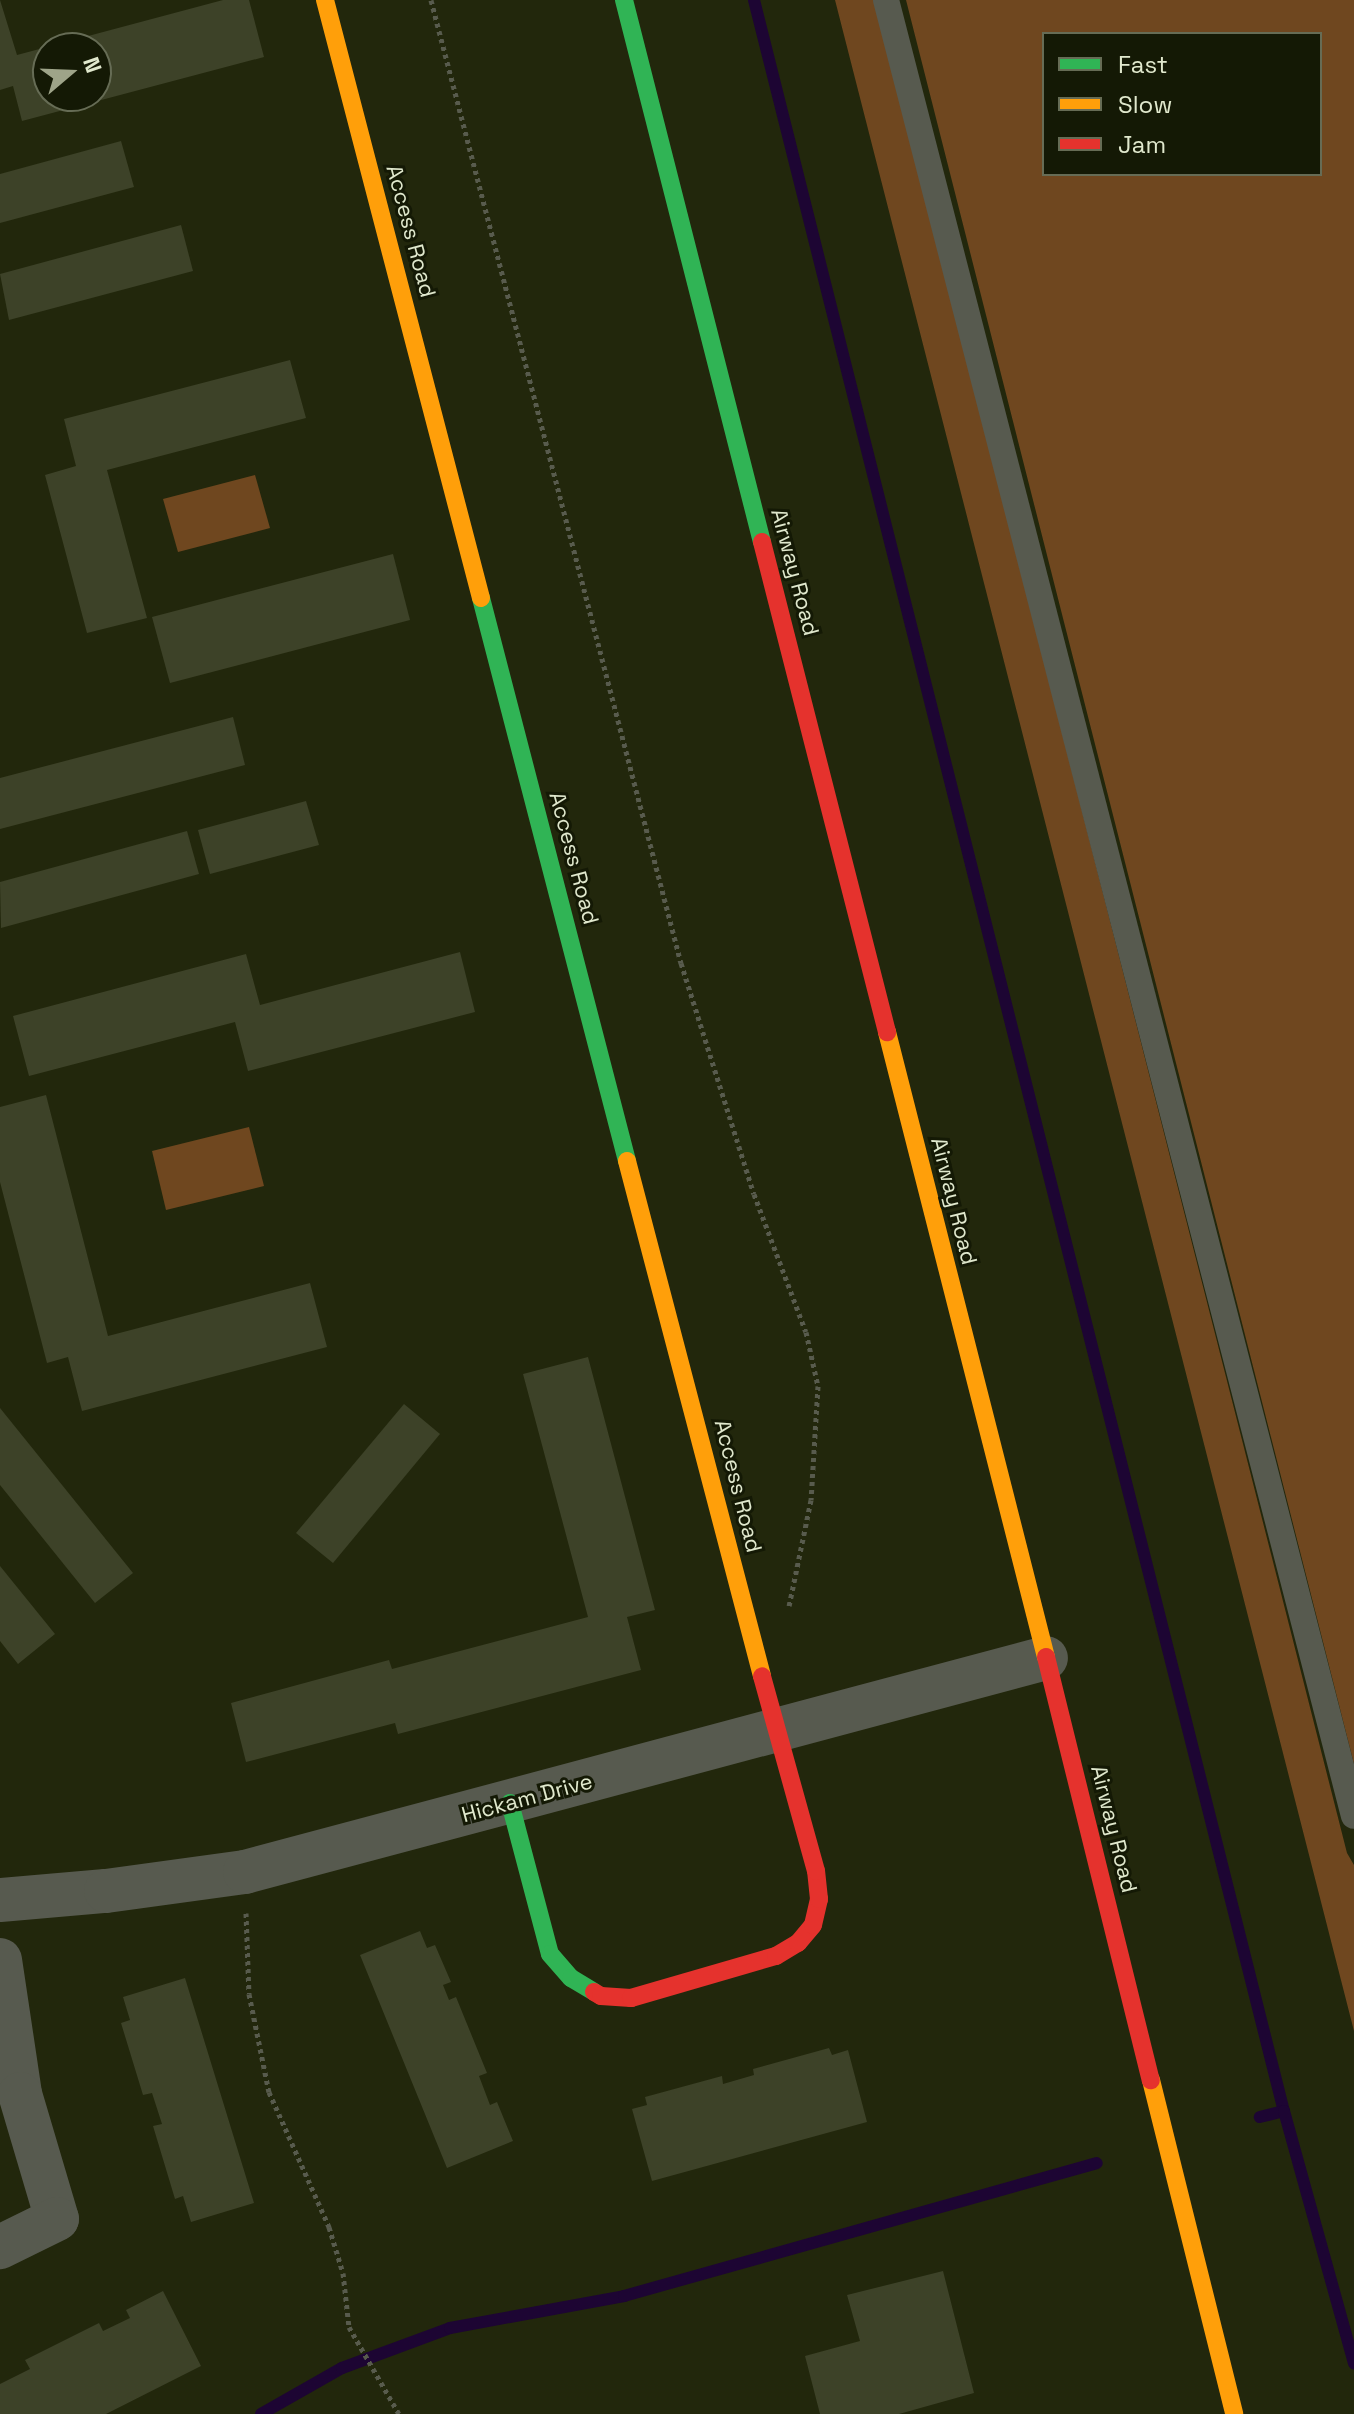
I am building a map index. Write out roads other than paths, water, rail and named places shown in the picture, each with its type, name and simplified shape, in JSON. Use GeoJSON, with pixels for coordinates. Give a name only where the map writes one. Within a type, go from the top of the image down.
{"type":"FeatureCollection","features":[{"type":"Feature","properties":{"kind":"main road","name":"Access Road"},"geometry":{"type":"LineString","coordinates":[[325,0],[755,1652],[816,1871],[819,1899],[813,1925],[798,1943],[776,1956],[631,1998],[601,1996],[571,1978],[550,1954],[510,1803]]}},
{"type":"Feature","properties":{"kind":"main road","name":"Airway Road"},"geometry":{"type":"LineString","coordinates":[[624,0],[1046,1658],[1234,2414]]}},
{"type":"Feature","properties":{"kind":"street","name":"Hickam Drive"},"geometry":{"type":"LineString","coordinates":[[0,1900],[106,1891],[245,1872],[1046,1658]]}},
{"type":"Feature","properties":{"kind":"street"},"geometry":{"type":"LineString","coordinates":[[0,1960],[10,2099],[57,2219],[0,2247]]}},
{"type":"Feature","properties":{"kind":"lane"},"geometry":{"type":"LineString","coordinates":[[886,0],[1354,1816]]}},
{"type":"Feature","properties":{"kind":"waterway"},"geometry":{"type":"LineString","coordinates":[[754,0],[1284,2111],[1260,2117]]}},
{"type":"Feature","properties":{"kind":"waterway"},"geometry":{"type":"LineString","coordinates":[[1284,2111],[1354,2363]]}},
{"type":"Feature","properties":{"kind":"waterway"},"geometry":{"type":"LineString","coordinates":[[261,2414],[342,2368],[450,2328],[624,2296],[1097,2163]]}}]}
